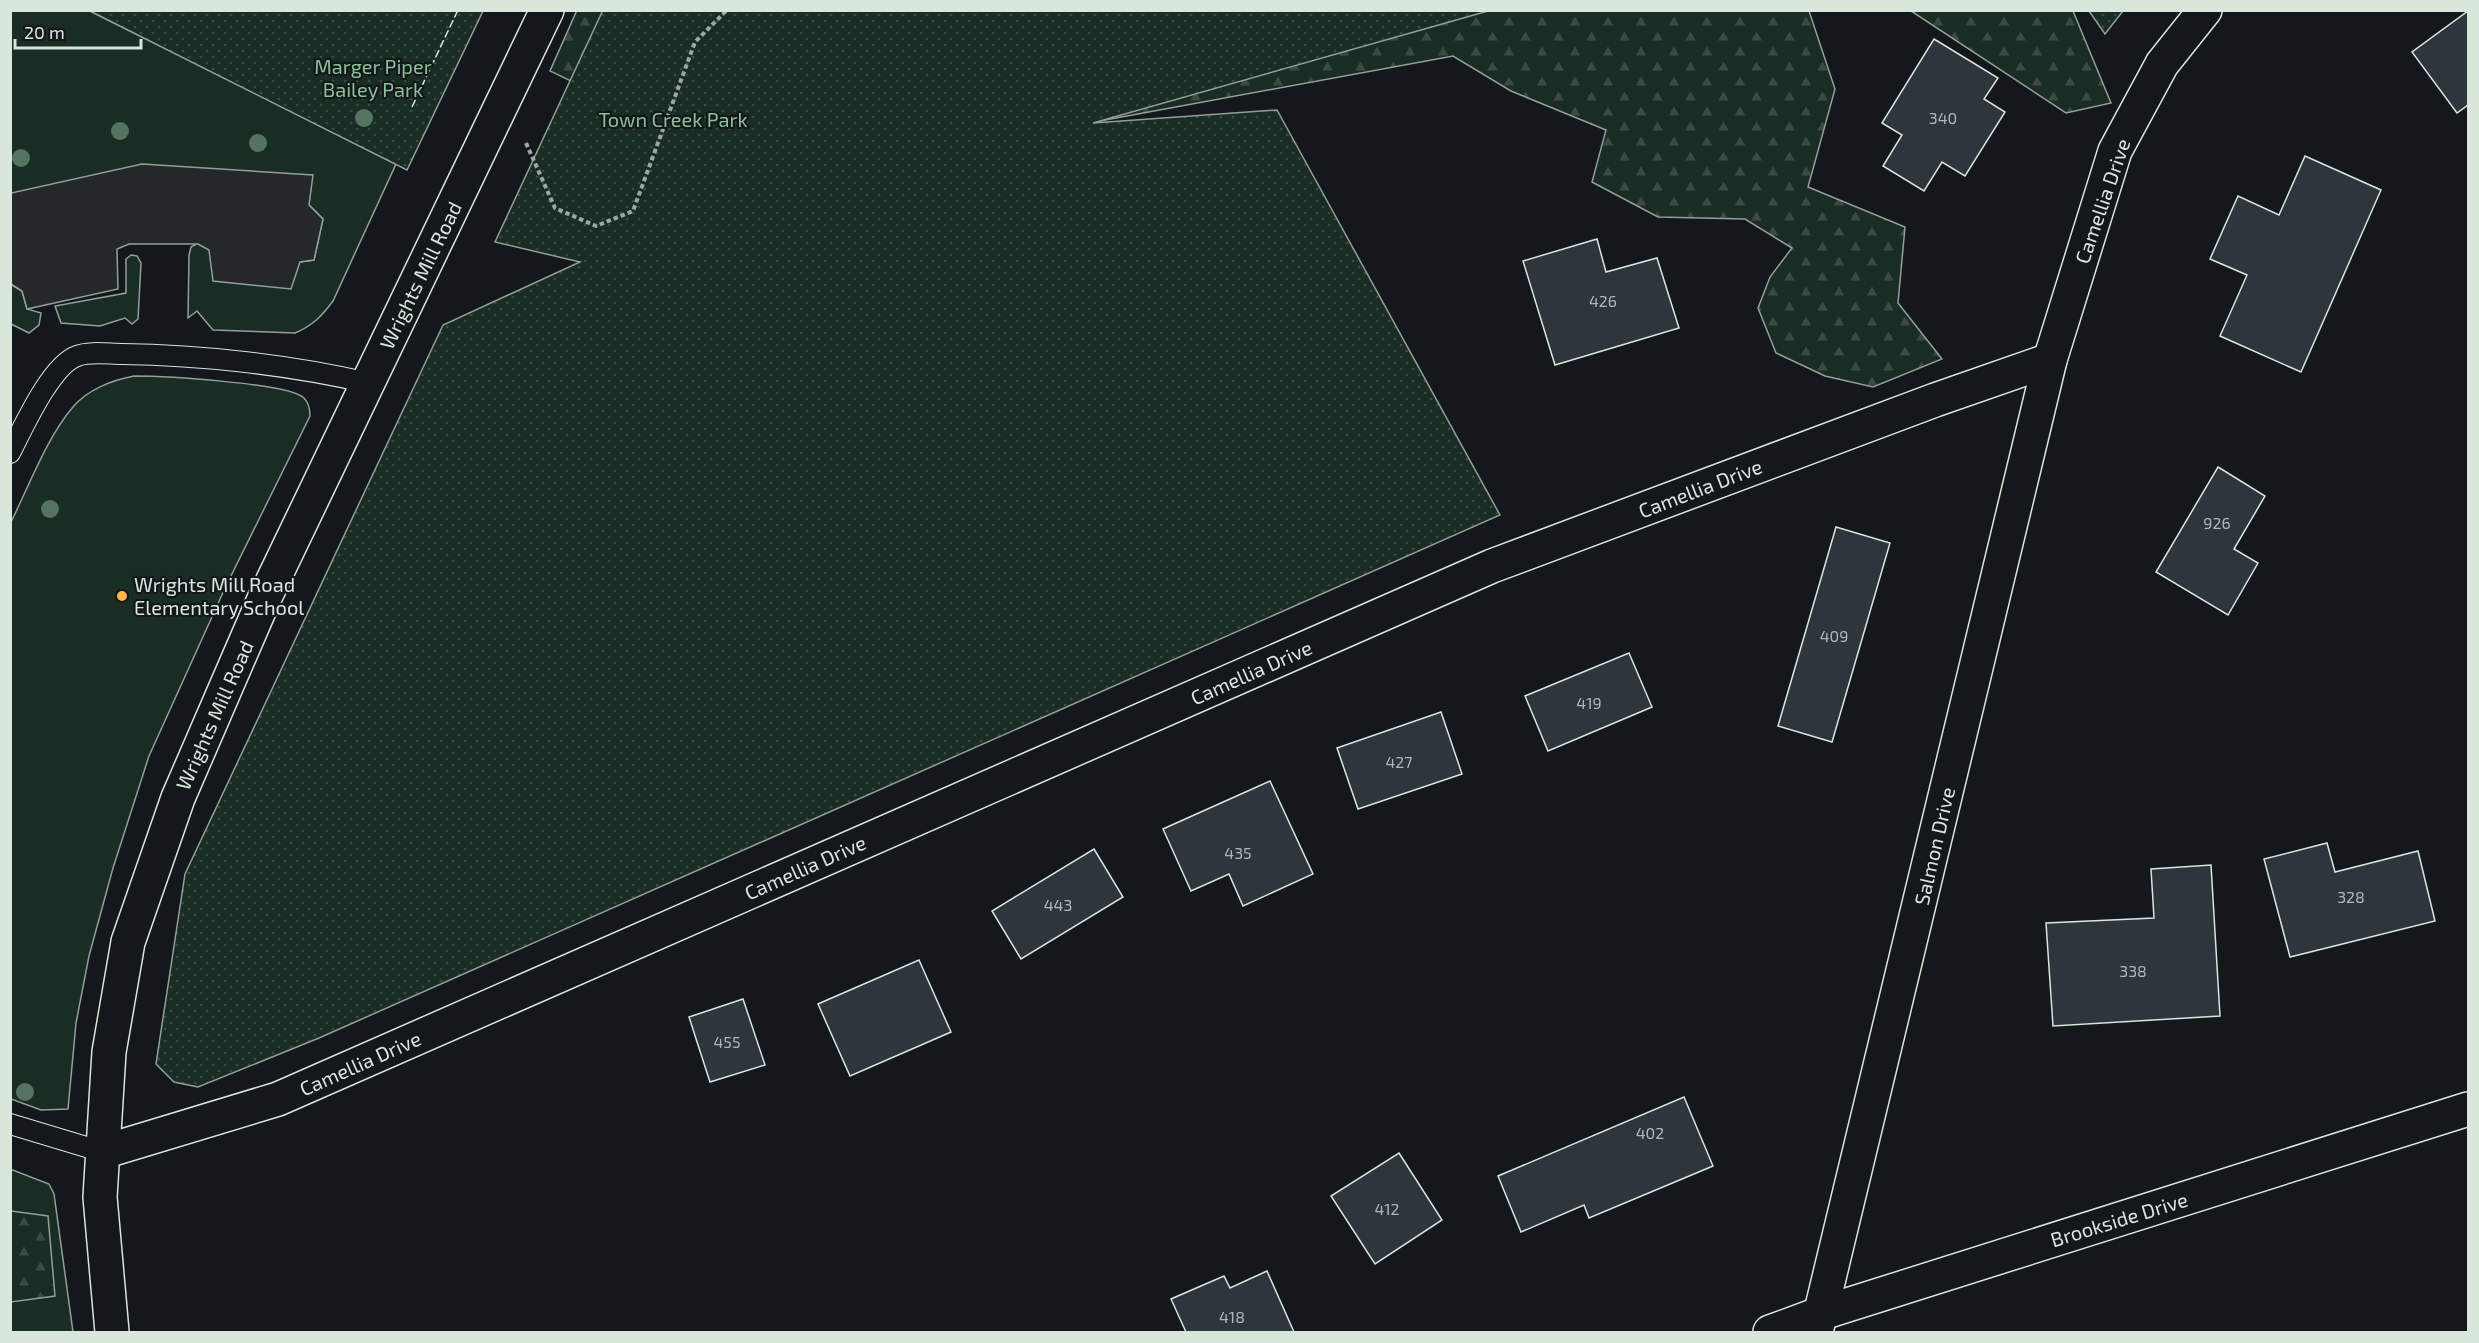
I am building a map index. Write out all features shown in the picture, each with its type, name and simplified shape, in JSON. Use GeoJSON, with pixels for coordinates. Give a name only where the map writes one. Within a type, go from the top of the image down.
{"type":"FeatureCollection","features":[{"type":"Feature","properties":{"kind":"street","name":"Wrights Mill Road"},"geometry":{"type":"LineString","coordinates":[[112,1332],[100,1197],[109,1052],[128,942],[178,798],[265,597],[547,10]]}},
{"type":"Feature","properties":{"kind":"street","name":"Camellia Drive"},"geometry":{"type":"LineString","coordinates":[[103,1152],[278,1098],[1492,566],[1935,400],[2050,360],[2115,152],[2162,64],[2205,10]]}},
{"type":"Feature","properties":{"kind":"street","name":"Salmon Drive"},"geometry":{"type":"LineString","coordinates":[[1818,1323],[2050,360]]}},
{"type":"Feature","properties":{"kind":"street","name":"Brookside Drive"},"geometry":{"type":"LineString","coordinates":[[1770,1332],[1818,1323],[2469,1109]]}},
{"type":"Feature","properties":{"kind":"lane"},"geometry":{"type":"LineString","coordinates":[[10,453],[36,403],[61,366],[77,355],[162,354],[321,372],[369,383]]}},
{"type":"Feature","properties":{"kind":"lane"},"geometry":{"type":"LineString","coordinates":[[10,1124],[103,1152]]}},
{"type":"Feature","properties":{"kind":"path"},"geometry":{"type":"LineString","coordinates":[[506,98],[555,208],[596,226],[633,211],[695,42],[727,10]]}},
{"type":"Feature","properties":{"kind":"green space","name":"Town Creek Park"},"geometry":{"type":"Polygon","coordinates":[[[577,10],[1809,11],[1835,89],[1808,187],[1905,227],[1898,303],[1942,359],[1873,387],[1825,376],[1776,353],[1758,308],[1770,277],[1792,248],[1745,219],[1658,217],[1592,182],[1606,130],[1511,91],[1453,56],[1089,123],[807,194],[550,71],[577,10]]]}},
{"type":"Feature","properties":{"kind":"green space","name":"Town Creek Park"},"geometry":{"type":"Polygon","coordinates":[[[603,10],[1488,11],[1093,123],[1277,110],[1500,515],[319,1038],[198,1087],[174,1082],[156,1064],[185,874],[443,325],[580,262],[495,242],[603,10]]]}},
{"type":"Feature","properties":{"kind":"green space"},"geometry":{"type":"Polygon","coordinates":[[[11,11],[90,11],[396,164],[333,301],[321,316],[295,333],[213,330],[197,311],[188,318],[189,255],[191,247],[198,243],[209,249],[300,262],[314,260],[323,219],[309,205],[312,175],[11,193],[11,11]]]}},
{"type":"Feature","properties":{"kind":"green space","name":"Marger Piper Bailey Park"},"geometry":{"type":"Polygon","coordinates":[[[90,11],[483,11],[407,170],[90,11]]]}},
{"type":"Feature","properties":{"kind":"green space"},"geometry":{"type":"Polygon","coordinates":[[[1911,11],[2073,11],[2111,103],[2066,113],[1911,11]]]}},
{"type":"Feature","properties":{"kind":"green space"},"geometry":{"type":"Polygon","coordinates":[[[2089,11],[2123,11],[2105,34],[2089,11]]]}},
{"type":"Feature","properties":{"kind":"green space"},"geometry":{"type":"Polygon","coordinates":[[[131,255],[137,256],[141,263],[138,319],[132,324],[125,318],[100,326],[61,323],[55,306],[126,293],[126,259],[131,255]]]}},
{"type":"Feature","properties":{"kind":"green space"},"geometry":{"type":"Polygon","coordinates":[[[10,284],[22,291],[27,309],[41,313],[39,325],[29,333],[11,324],[10,284]]]}},
{"type":"Feature","properties":{"kind":"green space"},"geometry":{"type":"Polygon","coordinates":[[[134,376],[224,381],[275,388],[304,398],[309,407],[310,416],[226,586],[149,756],[113,868],[89,956],[76,1023],[68,1109],[41,1110],[11,1099],[11,522],[47,447],[73,407],[100,387],[134,376]]]}},
{"type":"Feature","properties":{"kind":"green space"},"geometry":{"type":"Polygon","coordinates":[[[10,1169],[49,1184],[54,1194],[73,1332],[11,1332],[10,1169]]]}},
{"type":"Feature","properties":{"kind":"green space"},"geometry":{"type":"Polygon","coordinates":[[[11,1211],[48,1216],[55,1296],[11,1302],[11,1211]]]}},
{"type":"Feature","properties":{"kind":"shaded area"},"geometry":{"type":"Polygon","coordinates":[[[142,164],[313,175],[309,205],[323,219],[314,260],[300,262],[291,289],[213,281],[209,250],[198,244],[129,244],[117,249],[118,289],[27,309],[22,291],[11,284],[11,193],[142,164]]]}},
{"type":"Feature","properties":{"kind":"building"},"geometry":{"type":"Polygon","coordinates":[[[2468,11],[2468,105],[2457,113],[2412,52],[2468,11]]]}},
{"type":"Feature","properties":{"kind":"building"},"geometry":{"type":"Polygon","coordinates":[[[1934,39],[1998,78],[1984,99],[2005,112],[1965,176],[1942,162],[1924,191],[1883,166],[1902,135],[1882,123],[1934,39]]]}},
{"type":"Feature","properties":{"kind":"building"},"geometry":{"type":"Polygon","coordinates":[[[2305,156],[2381,190],[2301,372],[2220,336],[2247,275],[2210,259],[2238,196],[2279,215],[2305,156]]]}},
{"type":"Feature","properties":{"kind":"building"},"geometry":{"type":"Polygon","coordinates":[[[1597,239],[1606,272],[1657,258],[1679,328],[1555,365],[1523,261],[1597,239]]]}},
{"type":"Feature","properties":{"kind":"building"},"geometry":{"type":"Polygon","coordinates":[[[2218,467],[2265,496],[2234,549],[2258,563],[2228,615],[2156,572],[2218,467]]]}},
{"type":"Feature","properties":{"kind":"building"},"geometry":{"type":"Polygon","coordinates":[[[1836,527],[1890,543],[1832,742],[1778,726],[1836,527]]]}},
{"type":"Feature","properties":{"kind":"building"},"geometry":{"type":"Polygon","coordinates":[[[1629,653],[1652,707],[1548,751],[1525,696],[1629,653]]]}},
{"type":"Feature","properties":{"kind":"building"},"geometry":{"type":"Polygon","coordinates":[[[1441,712],[1462,774],[1358,809],[1337,748],[1441,712]]]}},
{"type":"Feature","properties":{"kind":"building"},"geometry":{"type":"Polygon","coordinates":[[[1270,781],[1313,874],[1243,906],[1229,874],[1191,891],[1163,829],[1270,781]]]}},
{"type":"Feature","properties":{"kind":"building"},"geometry":{"type":"Polygon","coordinates":[[[2327,843],[2335,872],[2418,851],[2435,921],[2290,957],[2264,859],[2327,843]]]}},
{"type":"Feature","properties":{"kind":"building"},"geometry":{"type":"Polygon","coordinates":[[[1094,849],[1123,897],[1021,959],[992,911],[1094,849]]]}},
{"type":"Feature","properties":{"kind":"building"},"geometry":{"type":"Polygon","coordinates":[[[2211,865],[2220,1016],[2053,1026],[2046,923],[2154,918],[2151,869],[2211,865]]]}},
{"type":"Feature","properties":{"kind":"building"},"geometry":{"type":"Polygon","coordinates":[[[919,960],[951,1032],[850,1076],[818,1004],[919,960]]]}},
{"type":"Feature","properties":{"kind":"building"},"geometry":{"type":"Polygon","coordinates":[[[743,999],[765,1065],[710,1082],[689,1017],[743,999]]]}},
{"type":"Feature","properties":{"kind":"building"},"geometry":{"type":"Polygon","coordinates":[[[1684,1097],[1713,1166],[1589,1218],[1584,1205],[1521,1232],[1498,1176],[1684,1097]]]}},
{"type":"Feature","properties":{"kind":"building"},"geometry":{"type":"Polygon","coordinates":[[[1399,1153],[1442,1220],[1375,1264],[1331,1196],[1399,1153]]]}},
{"type":"Feature","properties":{"kind":"building"},"geometry":{"type":"Polygon","coordinates":[[[1267,1271],[1294,1332],[1186,1332],[1171,1299],[1224,1276],[1230,1288],[1267,1271]]]}},
{"type":"Feature","properties":{"kind":"fence"},"geometry":{"type":"LineString","coordinates":[[412,107],[458,10]]}},
{"type":"Feature","properties":{"kind":"place","name":"Wrights Mill Road Elementary School"},"geometry":{"type":"Point","coordinates":[122,596]}}]}
